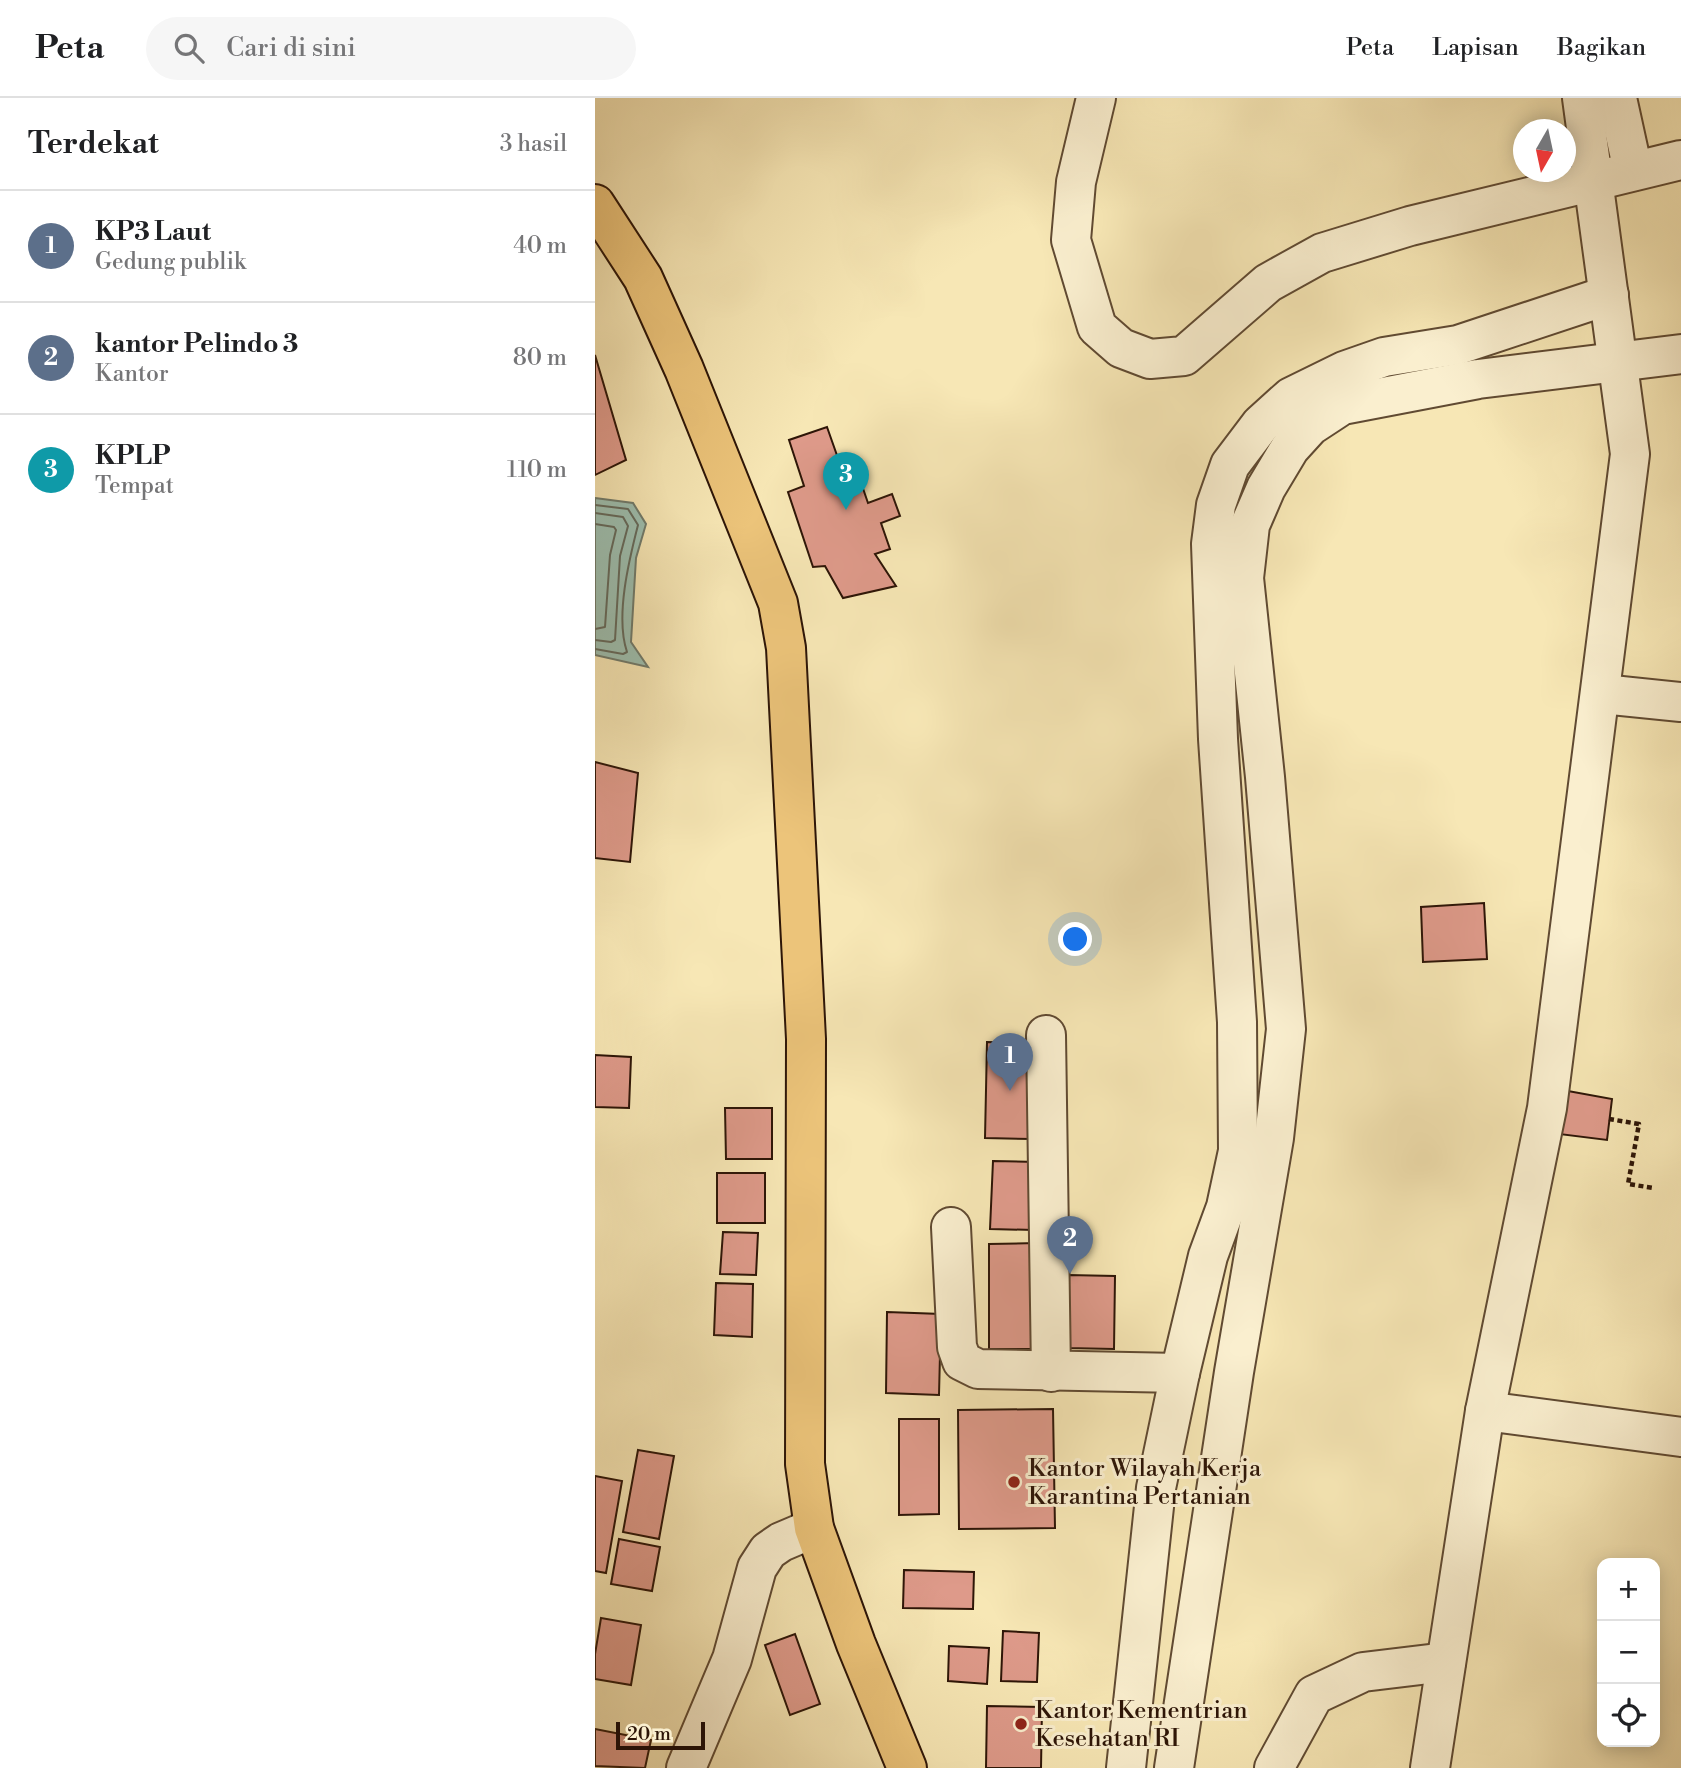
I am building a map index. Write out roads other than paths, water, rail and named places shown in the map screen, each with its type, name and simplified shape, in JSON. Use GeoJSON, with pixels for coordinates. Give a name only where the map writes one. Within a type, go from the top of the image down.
{"type":"FeatureCollection","features":[{"type":"Feature","properties":{"kind":"highway"},"geometry":{"type":"LineString","coordinates":[[595,204],[643,278],[684,369],[778,603],[786,648],[806,1039],[805,1464],[814,1528],[856,1644],[907,1768]]}},
{"type":"Feature","properties":{"kind":"street"},"geometry":{"type":"LineString","coordinates":[[1096,98],[1076,182],[1071,240],[1097,327],[1121,348],[1150,359],[1184,356],[1268,283],[1322,253],[1594,179],[1681,160]]}},
{"type":"Feature","properties":{"kind":"street"},"geometry":{"type":"LineString","coordinates":[[1430,1768],[1485,1411],[1548,1108],[1630,454],[1620,364],[1582,98]]}},
{"type":"Feature","properties":{"kind":"street"},"geometry":{"type":"LineString","coordinates":[[1617,98],[1633,171]]}},
{"type":"Feature","properties":{"kind":"street"},"geometry":{"type":"LineString","coordinates":[[1126,1767],[1156,1488],[1208,1256],[1226,1207],[1237,1151],[1237,1022],[1218,739],[1210,544],[1216,505],[1230,465],[1261,424],[1291,397],[1344,371],[1384,358],[1458,345],[1609,295]]}},
{"type":"Feature","properties":{"kind":"street"},"geometry":{"type":"LineString","coordinates":[[1174,1768],[1274,1138],[1286,1029],[1270,831],[1244,578],[1250,525],[1266,488],[1290,448],[1310,426],[1342,405],[1478,379],[1620,364],[1681,354]]}},
{"type":"Feature","properties":{"kind":"street"},"geometry":{"type":"LineString","coordinates":[[1602,694],[1681,702]]}},
{"type":"Feature","properties":{"kind":"street"},"geometry":{"type":"LineString","coordinates":[[1046,1035],[1051,1372]]}},
{"type":"Feature","properties":{"kind":"street"},"geometry":{"type":"LineString","coordinates":[[951,1227],[957,1347],[963,1361],[978,1368],[1051,1372],[1180,1373]]}},
{"type":"Feature","properties":{"kind":"street"},"geometry":{"type":"LineString","coordinates":[[1126,1767],[1153,1649],[1214,1338],[1227,1296],[1258,1234]]}},
{"type":"Feature","properties":{"kind":"street"},"geometry":{"type":"LineString","coordinates":[[1485,1411],[1681,1437]]}},
{"type":"Feature","properties":{"kind":"street"},"geometry":{"type":"LineString","coordinates":[[686,1768],[731,1660],[757,1568],[768,1551],[781,1542],[814,1528]]}},
{"type":"Feature","properties":{"kind":"street"},"geometry":{"type":"LineString","coordinates":[[1274,1768],[1314,1695],[1363,1672],[1446,1662]]}},
{"type":"Feature","properties":{"kind":"water"},"geometry":{"type":"Polygon","coordinates":[[[595,498],[633,503],[646,524],[636,558],[631,642],[648,667],[595,655],[595,498]]]}},
{"type":"Feature","properties":{"kind":"place","name":"KPLP"},"geometry":{"type":"Point","coordinates":[846,510]}},
{"type":"Feature","properties":{"kind":"place","name":"KP3 Laut"},"geometry":{"type":"Point","coordinates":[1010,1091]}},
{"type":"Feature","properties":{"kind":"place","name":"kantor Pelindo 3"},"geometry":{"type":"Point","coordinates":[1070,1274]}},
{"type":"Feature","properties":{"kind":"place","name":"Kantor Wilayah Kerja Karantina Pertanian"},"geometry":{"type":"Point","coordinates":[1014,1482]}},
{"type":"Feature","properties":{"kind":"place","name":"Kantor Kementrian Kesehatan RI"},"geometry":{"type":"Point","coordinates":[1021,1724]}}]}
